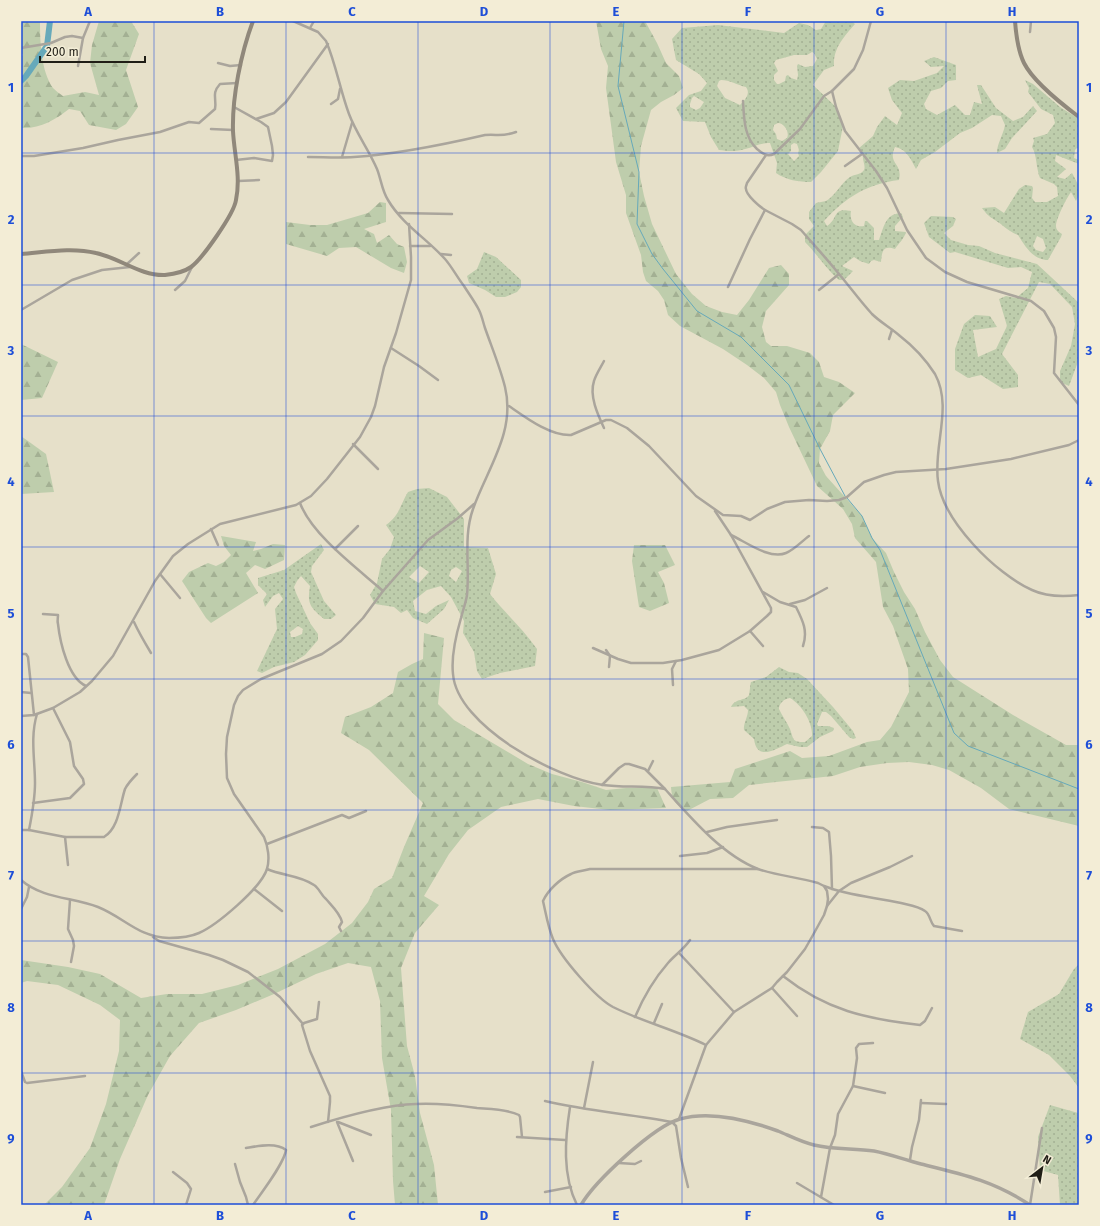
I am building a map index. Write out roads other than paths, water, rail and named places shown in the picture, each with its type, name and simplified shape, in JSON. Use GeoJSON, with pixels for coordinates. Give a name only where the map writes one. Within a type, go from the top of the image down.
{"type":"FeatureCollection","features":[{"type":"Feature","properties":{"kind":"main road"},"geometry":{"type":"LineString","coordinates":[[21,254],[80,250],[112,258],[151,274],[164,275],[175,274],[192,267],[218,234],[231,214],[236,202],[237,181],[233,130],[234,107],[237,82],[253,21]]}},
{"type":"Feature","properties":{"kind":"main road"},"geometry":{"type":"LineString","coordinates":[[1015,21],[1021,55],[1029,71],[1079,117]]}},
{"type":"Feature","properties":{"kind":"street"},"geometry":{"type":"LineString","coordinates":[[78,66],[83,38],[90,21]]}},
{"type":"Feature","properties":{"kind":"street"},"geometry":{"type":"LineString","coordinates":[[294,21],[321,34],[328,44],[352,122],[370,155],[386,195],[398,213],[440,254],[452,268],[478,308],[501,372],[505,388],[508,405],[508,417],[502,442],[475,503],[467,534],[468,578],[466,598],[460,620],[453,664],[455,688],[472,713],[506,743],[518,751],[557,770],[602,785],[665,789]]}},
{"type":"Feature","properties":{"kind":"street"},"geometry":{"type":"LineString","coordinates":[[310,28],[314,21]]}},
{"type":"Feature","properties":{"kind":"street"},"geometry":{"type":"LineString","coordinates":[[743,101],[746,131],[749,140],[766,155],[770,156],[774,154],[800,129],[824,96],[832,92],[859,61],[871,21]]}},
{"type":"Feature","properties":{"kind":"street"},"geometry":{"type":"LineString","coordinates":[[1030,32],[1031,21]]}},
{"type":"Feature","properties":{"kind":"street"},"geometry":{"type":"LineString","coordinates":[[21,48],[51,43],[66,36],[83,38]]}},
{"type":"Feature","properties":{"kind":"street"},"geometry":{"type":"LineString","coordinates":[[256,119],[274,113],[280,108],[328,44]]}},
{"type":"Feature","properties":{"kind":"street"},"geometry":{"type":"LineString","coordinates":[[218,63],[230,66],[241,65]]}},
{"type":"Feature","properties":{"kind":"street"},"geometry":{"type":"LineString","coordinates":[[21,156],[34,156],[83,148],[160,132],[189,122],[199,122],[215,109],[215,89],[220,84],[237,82]]}},
{"type":"Feature","properties":{"kind":"street"},"geometry":{"type":"LineString","coordinates":[[331,104],[338,99],[340,87]]}},
{"type":"Feature","properties":{"kind":"street"},"geometry":{"type":"LineString","coordinates":[[832,92],[845,130],[887,188],[907,230],[926,258],[945,272],[967,282],[1031,300],[1044,311],[1054,328],[1056,337],[1054,373],[1079,405]]}},
{"type":"Feature","properties":{"kind":"street"},"geometry":{"type":"LineString","coordinates":[[234,107],[269,128],[273,156],[272,161],[254,158],[236,160]]}},
{"type":"Feature","properties":{"kind":"street"},"geometry":{"type":"LineString","coordinates":[[342,157],[352,122]]}},
{"type":"Feature","properties":{"kind":"street"},"geometry":{"type":"LineString","coordinates":[[211,129],[233,130]]}},
{"type":"Feature","properties":{"kind":"street"},"geometry":{"type":"LineString","coordinates":[[308,157],[370,155],[430,148],[485,135],[493,134],[504,136],[516,132]]}},
{"type":"Feature","properties":{"kind":"street"},"geometry":{"type":"LineString","coordinates":[[845,166],[862,154]]}},
{"type":"Feature","properties":{"kind":"street"},"geometry":{"type":"LineString","coordinates":[[766,155],[747,182],[746,190],[749,195],[765,210],[802,230],[871,313],[913,347],[935,374],[943,405],[937,470],[938,483],[943,499],[952,518],[979,551],[1007,576],[1036,592],[1057,597],[1079,595]]}},
{"type":"Feature","properties":{"kind":"street"},"geometry":{"type":"LineString","coordinates":[[237,181],[259,180]]}},
{"type":"Feature","properties":{"kind":"street"},"geometry":{"type":"LineString","coordinates":[[728,287],[765,210]]}},
{"type":"Feature","properties":{"kind":"street"},"geometry":{"type":"LineString","coordinates":[[398,213],[452,214]]}},
{"type":"Feature","properties":{"kind":"street"},"geometry":{"type":"LineString","coordinates":[[21,716],[35,714],[62,704],[86,686],[108,663],[160,574],[173,556],[188,544],[220,524],[255,514],[286,508],[300,503],[320,487],[360,437],[371,417],[378,396],[384,367],[411,280],[412,268],[408,223]]}},
{"type":"Feature","properties":{"kind":"street"},"geometry":{"type":"LineString","coordinates":[[410,246],[431,246]]}},
{"type":"Feature","properties":{"kind":"street"},"geometry":{"type":"LineString","coordinates":[[126,264],[139,253]]}},
{"type":"Feature","properties":{"kind":"street"},"geometry":{"type":"LineString","coordinates":[[440,254],[451,255]]}},
{"type":"Feature","properties":{"kind":"street"},"geometry":{"type":"LineString","coordinates":[[21,310],[72,280],[102,270],[133,267]]}},
{"type":"Feature","properties":{"kind":"street"},"geometry":{"type":"LineString","coordinates":[[175,290],[185,281],[192,267]]}},
{"type":"Feature","properties":{"kind":"street"},"geometry":{"type":"LineString","coordinates":[[818,290],[839,274]]}},
{"type":"Feature","properties":{"kind":"street"},"geometry":{"type":"LineString","coordinates":[[889,339],[892,330]]}},
{"type":"Feature","properties":{"kind":"street"},"geometry":{"type":"LineString","coordinates":[[391,348],[438,380]]}},
{"type":"Feature","properties":{"kind":"street"},"geometry":{"type":"LineString","coordinates":[[604,361],[594,380],[593,386],[594,400],[600,421],[604,428]]}},
{"type":"Feature","properties":{"kind":"street"},"geometry":{"type":"LineString","coordinates":[[508,405],[536,423],[552,431],[565,435],[571,435],[600,421],[611,420],[627,428],[649,446],[696,496],[714,509],[723,515],[741,516],[750,520],[785,502],[839,500],[847,497],[864,482],[896,472],[937,470],[982,464],[1033,454],[1069,445],[1079,440]]}},
{"type":"Feature","properties":{"kind":"street"},"geometry":{"type":"LineString","coordinates":[[353,444],[378,469]]}},
{"type":"Feature","properties":{"kind":"street"},"geometry":{"type":"LineString","coordinates":[[300,503],[305,515],[316,530],[383,591]]}},
{"type":"Feature","properties":{"kind":"street"},"geometry":{"type":"LineString","coordinates":[[152,936],[179,938],[201,932],[220,920],[254,889],[264,876],[267,869],[267,844],[264,837],[234,794],[227,778],[227,737],[234,705],[238,696],[243,690],[261,679],[322,654],[342,641],[428,540],[458,518],[475,503]]}},
{"type":"Feature","properties":{"kind":"street"},"geometry":{"type":"LineString","coordinates":[[593,648],[631,663],[646,664],[677,661],[719,650],[750,630],[767,616],[771,608],[731,535],[714,509]]}},
{"type":"Feature","properties":{"kind":"street"},"geometry":{"type":"LineString","coordinates":[[335,548],[358,526]]}},
{"type":"Feature","properties":{"kind":"street"},"geometry":{"type":"LineString","coordinates":[[211,529],[218,545]]}},
{"type":"Feature","properties":{"kind":"street"},"geometry":{"type":"LineString","coordinates":[[731,535],[773,555],[780,555],[788,552],[809,536]]}},
{"type":"Feature","properties":{"kind":"street"},"geometry":{"type":"LineString","coordinates":[[160,574],[180,598]]}},
{"type":"Feature","properties":{"kind":"street"},"geometry":{"type":"LineString","coordinates":[[790,604],[805,600],[827,588]]}},
{"type":"Feature","properties":{"kind":"street"},"geometry":{"type":"LineString","coordinates":[[761,591],[775,599],[796,607],[805,624],[806,633],[803,646]]}},
{"type":"Feature","properties":{"kind":"street"},"geometry":{"type":"LineString","coordinates":[[42,614],[58,615],[59,630],[65,655],[75,678],[86,686]]}},
{"type":"Feature","properties":{"kind":"street"},"geometry":{"type":"LineString","coordinates":[[133,621],[151,654]]}},
{"type":"Feature","properties":{"kind":"street"},"geometry":{"type":"LineString","coordinates":[[750,630],[763,646]]}},
{"type":"Feature","properties":{"kind":"street"},"geometry":{"type":"LineString","coordinates":[[606,650],[610,656],[608,667]]}},
{"type":"Feature","properties":{"kind":"street"},"geometry":{"type":"LineString","coordinates":[[21,654],[26,654],[28,657],[31,693],[35,714],[33,740],[35,783],[29,830]]}},
{"type":"Feature","properties":{"kind":"street"},"geometry":{"type":"LineString","coordinates":[[673,685],[672,669],[677,661]]}},
{"type":"Feature","properties":{"kind":"street"},"geometry":{"type":"LineString","coordinates":[[21,692],[31,693]]}},
{"type":"Feature","properties":{"kind":"street"},"geometry":{"type":"LineString","coordinates":[[33,803],[70,798],[84,784],[83,779],[74,766],[69,738],[53,708]]}},
{"type":"Feature","properties":{"kind":"street"},"geometry":{"type":"LineString","coordinates":[[648,770],[653,762]]}},
{"type":"Feature","properties":{"kind":"street"},"geometry":{"type":"LineString","coordinates":[[602,785],[625,764],[641,767],[648,770],[684,812],[740,860],[759,869],[811,881],[839,891],[919,908],[926,912],[934,926],[962,931]]}},
{"type":"Feature","properties":{"kind":"street"},"geometry":{"type":"LineString","coordinates":[[21,830],[29,830],[64,837],[90,836],[99,838],[108,834],[116,820],[125,789],[129,782],[137,774]]}},
{"type":"Feature","properties":{"kind":"street"},"geometry":{"type":"LineString","coordinates":[[267,844],[342,815],[349,818],[366,811]]}},
{"type":"Feature","properties":{"kind":"street"},"geometry":{"type":"LineString","coordinates":[[706,832],[727,827],[777,820]]}},
{"type":"Feature","properties":{"kind":"street"},"geometry":{"type":"LineString","coordinates":[[812,827],[823,828],[829,832],[832,856],[832,889]]}},
{"type":"Feature","properties":{"kind":"street"},"geometry":{"type":"LineString","coordinates":[[64,837],[68,865]]}},
{"type":"Feature","properties":{"kind":"street"},"geometry":{"type":"LineString","coordinates":[[680,856],[707,852],[723,847]]}},
{"type":"Feature","properties":{"kind":"street"},"geometry":{"type":"LineString","coordinates":[[679,1119],[706,1045],[734,1012],[772,988],[783,976],[805,949],[827,906],[839,891],[851,883],[912,856]]}},
{"type":"Feature","properties":{"kind":"street"},"geometry":{"type":"LineString","coordinates":[[267,869],[279,874],[300,878],[315,885],[339,915],[342,922],[339,927],[341,931]]}},
{"type":"Feature","properties":{"kind":"street"},"geometry":{"type":"LineString","coordinates":[[706,1045],[654,1023],[635,1017],[605,1002],[564,958],[554,941],[543,901],[562,878],[572,873],[590,869],[759,869]]}},
{"type":"Feature","properties":{"kind":"street"},"geometry":{"type":"LineString","coordinates":[[21,880],[36,891],[97,906],[159,941],[223,960],[248,972],[280,997],[303,1024],[305,1038],[330,1096],[328,1122]]}},
{"type":"Feature","properties":{"kind":"street"},"geometry":{"type":"LineString","coordinates":[[21,909],[27,897],[29,886]]}},
{"type":"Feature","properties":{"kind":"street"},"geometry":{"type":"LineString","coordinates":[[824,886],[827,891],[827,906]]}},
{"type":"Feature","properties":{"kind":"street"},"geometry":{"type":"LineString","coordinates":[[254,889],[282,911]]}},
{"type":"Feature","properties":{"kind":"street"},"geometry":{"type":"LineString","coordinates":[[70,900],[68,929],[74,946],[71,962]]}},
{"type":"Feature","properties":{"kind":"street"},"geometry":{"type":"LineString","coordinates":[[635,1017],[639,1007],[660,974],[686,947],[690,940]]}},
{"type":"Feature","properties":{"kind":"street"},"geometry":{"type":"LineString","coordinates":[[679,953],[734,1012]]}},
{"type":"Feature","properties":{"kind":"street"},"geometry":{"type":"LineString","coordinates":[[783,976],[799,989],[825,1003],[870,1018],[920,1025],[925,1021],[932,1008]]}},
{"type":"Feature","properties":{"kind":"street"},"geometry":{"type":"LineString","coordinates":[[772,988],[797,1016]]}},
{"type":"Feature","properties":{"kind":"street"},"geometry":{"type":"LineString","coordinates":[[303,1024],[317,1019],[319,1002]]}},
{"type":"Feature","properties":{"kind":"street"},"geometry":{"type":"LineString","coordinates":[[654,1023],[662,1004]]}},
{"type":"Feature","properties":{"kind":"street"},"geometry":{"type":"LineString","coordinates":[[821,1197],[830,1148],[835,1135],[838,1114],[853,1086],[856,1075],[857,1046],[859,1044],[873,1043]]}},
{"type":"Feature","properties":{"kind":"street"},"geometry":{"type":"LineString","coordinates":[[584,1108],[593,1062]]}},
{"type":"Feature","properties":{"kind":"street"},"geometry":{"type":"LineString","coordinates":[[21,1071],[25,1082],[27,1083],[85,1076]]}},
{"type":"Feature","properties":{"kind":"street"},"geometry":{"type":"LineString","coordinates":[[853,1086],[885,1093]]}},
{"type":"Feature","properties":{"kind":"street"},"geometry":{"type":"LineString","coordinates":[[545,1101],[570,1107],[672,1122],[676,1126],[681,1158],[688,1187]]}},
{"type":"Feature","properties":{"kind":"street"},"geometry":{"type":"LineString","coordinates":[[910,1160],[919,1120],[921,1102],[946,1104]]}},
{"type":"Feature","properties":{"kind":"street"},"geometry":{"type":"LineString","coordinates":[[311,1127],[336,1121],[354,1114],[404,1104],[453,1104],[519,1115],[522,1137]]}},
{"type":"Feature","properties":{"kind":"street"},"geometry":{"type":"LineString","coordinates":[[570,1107],[565,1140],[568,1174],[577,1205]]}},
{"type":"Feature","properties":{"kind":"street"},"geometry":{"type":"LineString","coordinates":[[581,1205],[590,1193],[619,1163],[646,1138],[672,1122],[693,1116],[736,1119],[776,1131],[795,1139],[830,1148],[874,1151],[910,1160],[988,1182],[1014,1194],[1030,1205],[1042,1128]]}},
{"type":"Feature","properties":{"kind":"street"},"geometry":{"type":"LineString","coordinates":[[336,1121],[371,1135]]}},
{"type":"Feature","properties":{"kind":"street"},"geometry":{"type":"LineString","coordinates":[[336,1121],[353,1161]]}},
{"type":"Feature","properties":{"kind":"street"},"geometry":{"type":"LineString","coordinates":[[517,1137],[565,1140]]}},
{"type":"Feature","properties":{"kind":"street"},"geometry":{"type":"LineString","coordinates":[[246,1148],[273,1146],[286,1150],[275,1172],[252,1205]]}},
{"type":"Feature","properties":{"kind":"street"},"geometry":{"type":"LineString","coordinates":[[619,1163],[635,1164],[641,1160]]}},
{"type":"Feature","properties":{"kind":"street"},"geometry":{"type":"LineString","coordinates":[[235,1164],[248,1205]]}},
{"type":"Feature","properties":{"kind":"street"},"geometry":{"type":"LineString","coordinates":[[173,1172],[187,1183],[191,1189],[186,1205]]}},
{"type":"Feature","properties":{"kind":"street"},"geometry":{"type":"LineString","coordinates":[[797,1183],[834,1205]]}},
{"type":"Feature","properties":{"kind":"street"},"geometry":{"type":"LineString","coordinates":[[546,1192],[571,1187]]}},
{"type":"Feature","properties":{"kind":"waterway"},"geometry":{"type":"LineString","coordinates":[[21,81],[47,46],[50,21]]}},
{"type":"Feature","properties":{"kind":"waterway"},"geometry":{"type":"LineString","coordinates":[[624,21],[618,86],[639,172],[637,224],[652,254],[697,311],[741,337],[789,385],[845,496]]}},
{"type":"Feature","properties":{"kind":"waterway"},"geometry":{"type":"LineString","coordinates":[[847,498],[862,516],[872,538],[880,550],[954,733],[968,746],[1079,789]]}}]}
